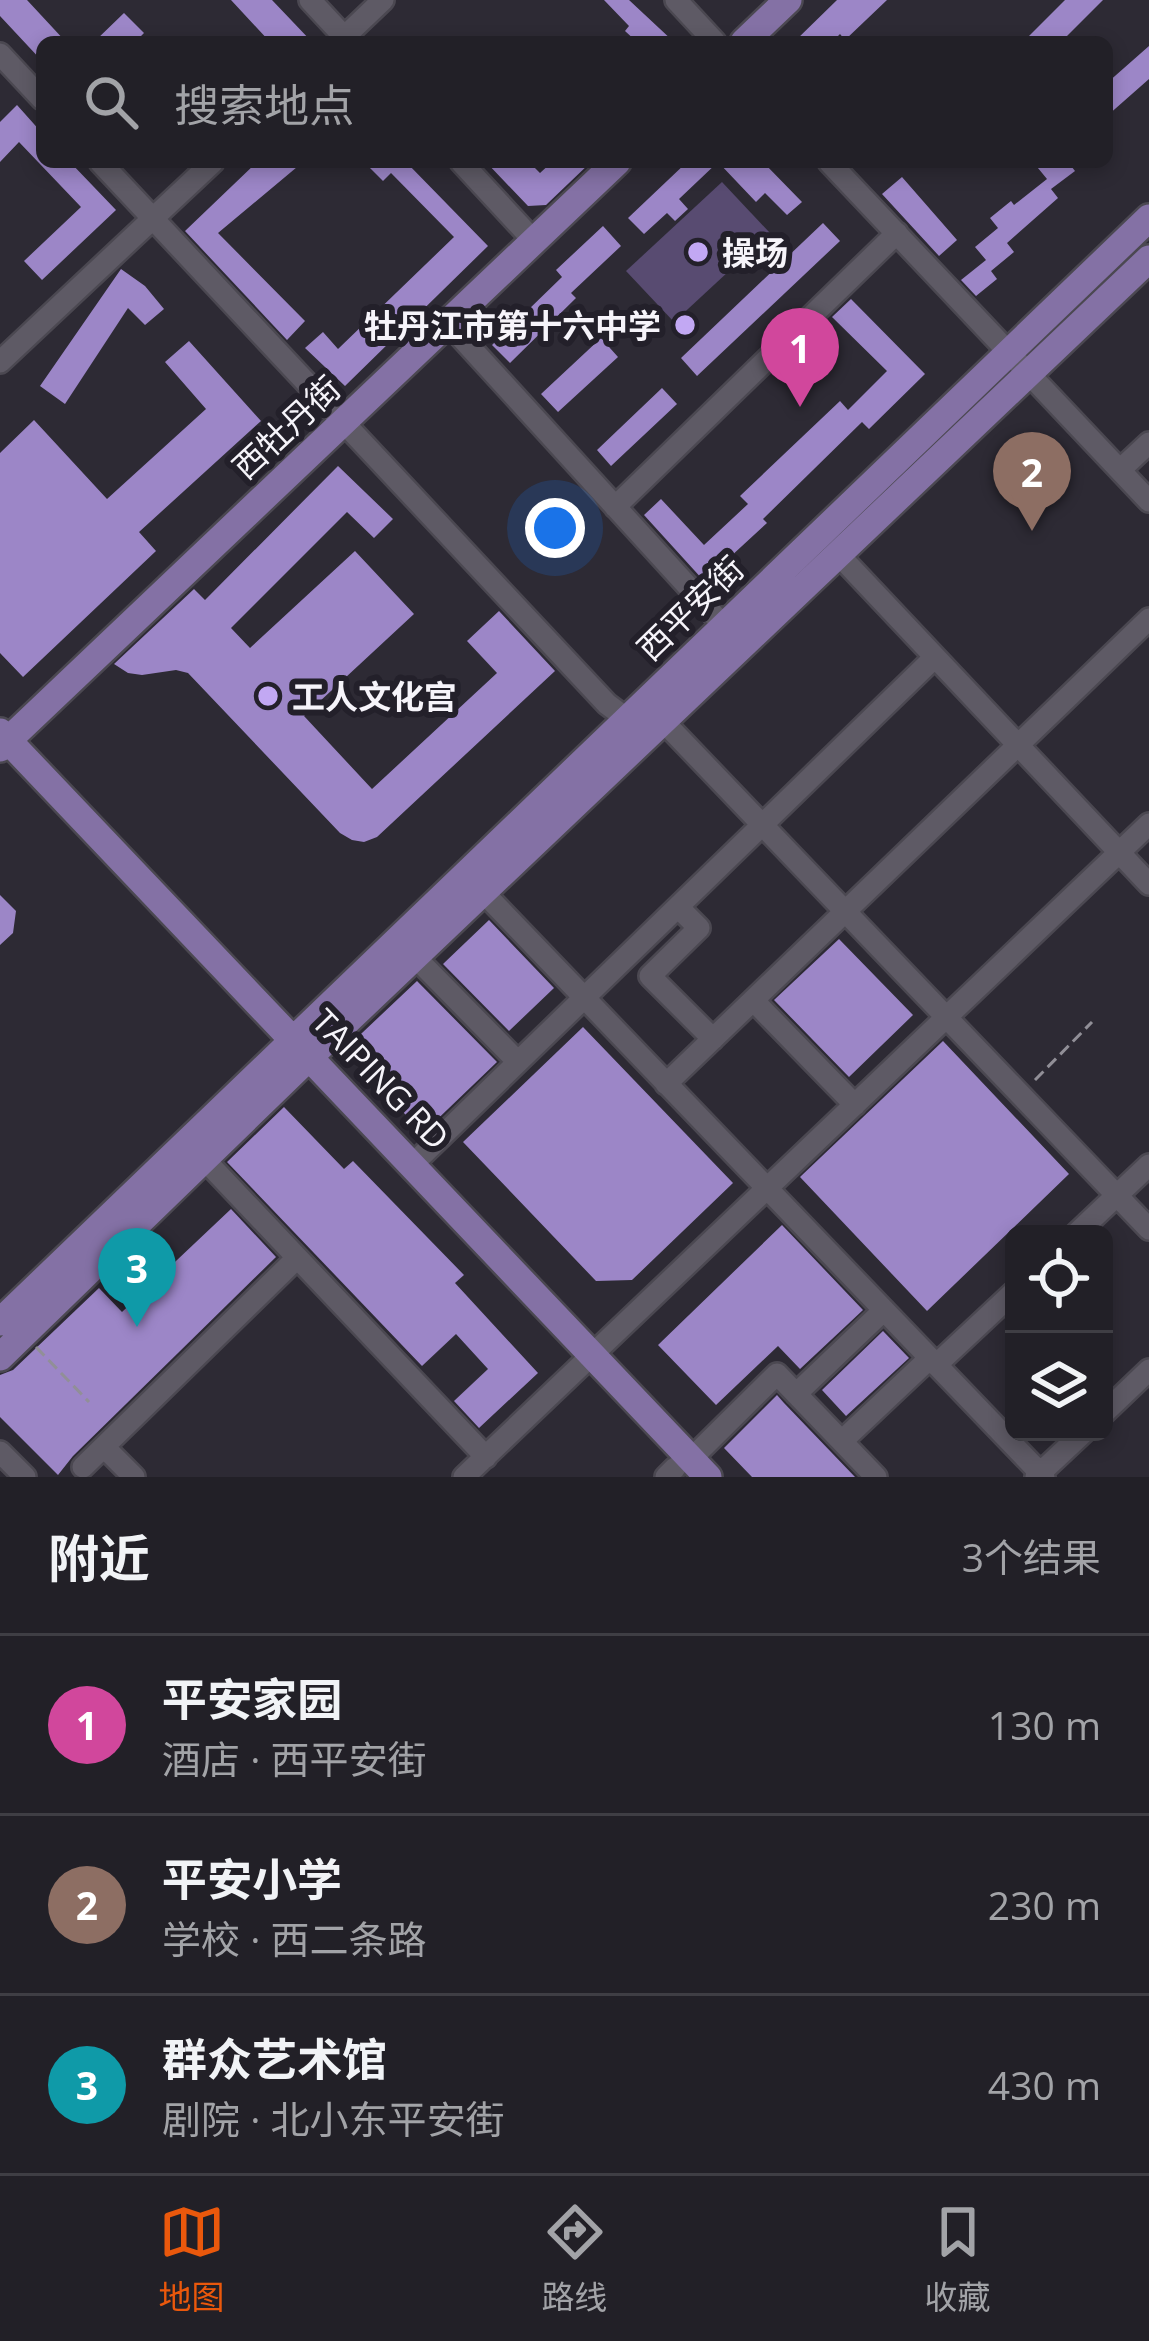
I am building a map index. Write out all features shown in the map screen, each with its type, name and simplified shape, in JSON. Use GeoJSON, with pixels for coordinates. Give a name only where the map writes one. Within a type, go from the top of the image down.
{"type":"FeatureCollection","features":[{"type":"Feature","properties":{"kind":"main road"},"geometry":{"type":"LineString","coordinates":[[750,36],[788,0]]}},
{"type":"Feature","properties":{"kind":"main road","name":"西牡丹街"},"geometry":{"type":"LineString","coordinates":[[2,743],[611,168]]}},
{"type":"Feature","properties":{"kind":"main road","name":"西平安街"},"geometry":{"type":"LineString","coordinates":[[297,1055],[627,719],[1149,218]]}},
{"type":"Feature","properties":{"kind":"main road","name":"西平安街"},"geometry":{"type":"LineString","coordinates":[[297,1055],[415,957],[1149,259]]}},
{"type":"Feature","properties":{"kind":"main road","name":"TAIPING RD"},"geometry":{"type":"LineString","coordinates":[[2,743],[586,1362]]}},
{"type":"Feature","properties":{"kind":"main road"},"geometry":{"type":"LineString","coordinates":[[12,1328],[204,1160],[297,1055]]}},
{"type":"Feature","properties":{"kind":"main road"},"geometry":{"type":"LineString","coordinates":[[0,1357],[12,1328],[297,1055]]}},
{"type":"Feature","properties":{"kind":"main road","name":"TAIPING RD"},"geometry":{"type":"LineString","coordinates":[[297,1055],[412,1164],[684,1472]]}},
{"type":"Feature","properties":{"kind":"street"},"geometry":{"type":"LineString","coordinates":[[310,0],[341,36]]}},
{"type":"Feature","properties":{"kind":"street"},"geometry":{"type":"LineString","coordinates":[[348,36],[383,0]]}},
{"type":"Feature","properties":{"kind":"street"},"geometry":{"type":"LineString","coordinates":[[676,0],[709,36]]}},
{"type":"Feature","properties":{"kind":"street"},"geometry":{"type":"LineString","coordinates":[[0,54],[36,93]]}},
{"type":"Feature","properties":{"kind":"street"},"geometry":{"type":"LineString","coordinates":[[106,168],[607,704],[627,719],[663,721],[1149,1229]]}},
{"type":"Feature","properties":{"kind":"street"},"geometry":{"type":"LineString","coordinates":[[0,362],[207,168]]}},
{"type":"Feature","properties":{"kind":"street"},"geometry":{"type":"LineString","coordinates":[[466,168],[534,241]]}},
{"type":"Feature","properties":{"kind":"street"},"geometry":{"type":"LineString","coordinates":[[835,168],[1149,501]]}},
{"type":"Feature","properties":{"kind":"street"},"geometry":{"type":"LineString","coordinates":[[615,507],[897,233]]}},
{"type":"Feature","properties":{"kind":"street"},"geometry":{"type":"LineString","coordinates":[[448,323],[724,626]]}},
{"type":"Feature","properties":{"kind":"street"},"geometry":{"type":"LineString","coordinates":[[1120,470],[1149,443]]}},
{"type":"Feature","properties":{"kind":"street"},"geometry":{"type":"LineString","coordinates":[[838,554],[1149,884]]}},
{"type":"Feature","properties":{"kind":"street"},"geometry":{"type":"LineString","coordinates":[[666,1084],[1149,620]]}},
{"type":"Feature","properties":{"kind":"street"},"geometry":{"type":"LineString","coordinates":[[412,1164],[935,657]]}},
{"type":"Feature","properties":{"kind":"street"},"geometry":{"type":"LineString","coordinates":[[464,1477],[1149,824]]}},
{"type":"Feature","properties":{"kind":"street"},"geometry":{"type":"LineString","coordinates":[[483,892],[1040,1476],[1075,1441]]}},
{"type":"Feature","properties":{"kind":"street"},"geometry":{"type":"LineString","coordinates":[[678,907],[699,928],[650,976],[713,1039]]}},
{"type":"Feature","properties":{"kind":"street"},"geometry":{"type":"LineString","coordinates":[[415,957],[518,1062]]}},
{"type":"Feature","properties":{"kind":"street"},"geometry":{"type":"LineString","coordinates":[[753,1000],[855,1105]]}},
{"type":"Feature","properties":{"kind":"street"},"geometry":{"type":"LineString","coordinates":[[204,1160],[486,1456]]}},
{"type":"Feature","properties":{"kind":"street"},"geometry":{"type":"LineString","coordinates":[[1086,1225],[1149,1166]]}},
{"type":"Feature","properties":{"kind":"street"},"geometry":{"type":"LineString","coordinates":[[83,1467],[297,1258]]}},
{"type":"Feature","properties":{"kind":"street"},"geometry":{"type":"LineString","coordinates":[[842,1441],[1005,1300]]}},
{"type":"Feature","properties":{"kind":"street"},"geometry":{"type":"LineString","coordinates":[[796,1394],[884,1310]]}},
{"type":"Feature","properties":{"kind":"street"},"geometry":{"type":"LineString","coordinates":[[1113,1404],[1149,1370]]}},
{"type":"Feature","properties":{"kind":"street"},"geometry":{"type":"LineString","coordinates":[[684,1472],[777,1374],[877,1477]]}},
{"type":"Feature","properties":{"kind":"street"},"geometry":{"type":"LineString","coordinates":[[104,1447],[134,1477]]}},
{"type":"Feature","properties":{"kind":"street"},"geometry":{"type":"LineString","coordinates":[[0,1452],[25,1477]]}},
{"type":"Feature","properties":{"kind":"path"},"geometry":{"type":"LineString","coordinates":[[1021,1094],[1092,1022]]}},
{"type":"Feature","properties":{"kind":"path"},"geometry":{"type":"LineString","coordinates":[[12,1328],[89,1402]]}},
{"type":"Feature","properties":{"kind":"shaded area","name":"操场"},"geometry":{"type":"Polygon","coordinates":[[[722,182],[770,233],[674,322],[626,271],[722,182]]]}},
{"type":"Feature","properties":{"kind":"building"},"geometry":{"type":"Polygon","coordinates":[[[0,0],[27,0],[60,36],[36,36],[36,55],[0,16],[0,0]]]}},
{"type":"Feature","properties":{"kind":"building"},"geometry":{"type":"Polygon","coordinates":[[[231,0],[272,0],[306,36],[264,36],[231,0]]]}},
{"type":"Feature","properties":{"kind":"building"},"geometry":{"type":"Polygon","coordinates":[[[604,0],[629,0],[668,36],[630,36],[625,31],[629,26],[604,0]]]}},
{"type":"Feature","properties":{"kind":"building"},"geometry":{"type":"Polygon","coordinates":[[[837,0],[887,0],[849,36],[800,36],[837,0]]]}},
{"type":"Feature","properties":{"kind":"building"},"geometry":{"type":"Polygon","coordinates":[[[1065,0],[1103,0],[1067,36],[1029,36],[1065,0]]]}},
{"type":"Feature","properties":{"kind":"building"},"geometry":{"type":"Polygon","coordinates":[[[124,13],[144,33],[141,36],[100,36],[124,13]]]}},
{"type":"Feature","properties":{"kind":"building"},"geometry":{"type":"Polygon","coordinates":[[[1149,46],[1149,79],[1113,111],[1113,78],[1149,46]]]}},
{"type":"Feature","properties":{"kind":"building"},"geometry":{"type":"Polygon","coordinates":[[[17,105],[36,126],[36,160],[19,142],[0,162],[0,122],[17,105]]]}},
{"type":"Feature","properties":{"kind":"building"},"geometry":{"type":"Polygon","coordinates":[[[44,168],[76,168],[116,210],[42,280],[24,261],[81,207],[44,168]]]}},
{"type":"Feature","properties":{"kind":"building"},"geometry":{"type":"Polygon","coordinates":[[[251,168],[296,168],[218,233],[305,321],[287,340],[185,231],[251,168]]]}},
{"type":"Feature","properties":{"kind":"building"},"geometry":{"type":"Polygon","coordinates":[[[370,168],[412,168],[488,246],[345,386],[305,348],[323,332],[338,349],[454,237],[391,173],[383,181],[370,168]]]}},
{"type":"Feature","properties":{"kind":"building"},"geometry":{"type":"Polygon","coordinates":[[[492,168],[535,168],[540,173],[545,168],[585,168],[546,205],[528,206],[492,168]]]}},
{"type":"Feature","properties":{"kind":"building"},"geometry":{"type":"Polygon","coordinates":[[[681,168],[712,168],[679,199],[688,209],[675,221],[667,213],[644,234],[628,218],[681,168]]]}},
{"type":"Feature","properties":{"kind":"building"},"geometry":{"type":"Polygon","coordinates":[[[724,168],[769,168],[802,202],[787,215],[765,193],[756,202],[724,168]]]}},
{"type":"Feature","properties":{"kind":"building"},"geometry":{"type":"Polygon","coordinates":[[[1038,168],[1075,171],[1051,189],[1058,198],[1007,243],[1014,252],[991,271],[997,279],[976,296],[961,280],[986,260],[975,247],[998,228],[990,218],[1047,179],[1038,168]]]}},
{"type":"Feature","properties":{"kind":"building"},"geometry":{"type":"Polygon","coordinates":[[[902,177],[957,240],[939,256],[882,194],[902,177]]]}},
{"type":"Feature","properties":{"kind":"building"},"geometry":{"type":"Polygon","coordinates":[[[823,223],[840,241],[697,376],[681,358],[823,223]]]}},
{"type":"Feature","properties":{"kind":"building"},"geometry":{"type":"Polygon","coordinates":[[[603,226],[621,246],[571,293],[576,298],[510,363],[492,345],[562,277],[556,270],[603,226]]]}},
{"type":"Feature","properties":{"kind":"building"},"geometry":{"type":"Polygon","coordinates":[[[121,269],[145,286],[164,309],[145,325],[128,308],[65,404],[40,386],[121,269]]]}},
{"type":"Feature","properties":{"kind":"building"},"geometry":{"type":"Polygon","coordinates":[[[851,299],[925,374],[869,429],[862,422],[763,519],[767,523],[704,581],[644,515],[661,499],[704,545],[748,504],[740,496],[840,401],[848,410],[887,371],[832,317],[851,299]]]}},
{"type":"Feature","properties":{"kind":"building"},"geometry":{"type":"Polygon","coordinates":[[[601,338],[618,357],[558,412],[541,394],[601,338]]]}},
{"type":"Feature","properties":{"kind":"building"},"geometry":{"type":"Polygon","coordinates":[[[189,341],[261,421],[139,532],[156,551],[23,677],[0,653],[0,453],[34,420],[107,499],[206,409],[165,362],[189,341]]]}},
{"type":"Feature","properties":{"kind":"building"},"geometry":{"type":"Polygon","coordinates":[[[662,388],[677,404],[611,466],[597,450],[662,388]]]}},
{"type":"Feature","properties":{"kind":"building","name":"工人文化宫"},"geometry":{"type":"Polygon","coordinates":[[[338,466],[393,519],[374,538],[347,512],[231,628],[250,648],[355,551],[414,614],[304,716],[372,789],[497,673],[467,641],[499,611],[555,671],[377,837],[364,842],[340,833],[188,673],[142,675],[114,664],[194,589],[205,600],[338,466]]]}},
{"type":"Feature","properties":{"kind":"building"},"geometry":{"type":"Polygon","coordinates":[[[0,895],[16,911],[13,933],[0,945],[0,895]]]}},
{"type":"Feature","properties":{"kind":"building"},"geometry":{"type":"Polygon","coordinates":[[[489,920],[554,988],[509,1031],[443,964],[489,920]]]}},
{"type":"Feature","properties":{"kind":"building"},"geometry":{"type":"Polygon","coordinates":[[[839,939],[913,1015],[849,1077],[774,1000],[839,939]]]}},
{"type":"Feature","properties":{"kind":"building"},"geometry":{"type":"Polygon","coordinates":[[[417,981],[497,1062],[423,1133],[344,1050],[417,981]]]}},
{"type":"Feature","properties":{"kind":"building"},"geometry":{"type":"Polygon","coordinates":[[[583,1027],[733,1183],[632,1280],[596,1281],[463,1142],[583,1027]]]}},
{"type":"Feature","properties":{"kind":"building"},"geometry":{"type":"Polygon","coordinates":[[[943,1041],[1069,1174],[1016,1225],[1005,1225],[1005,1236],[927,1311],[800,1177],[943,1041]]]}},
{"type":"Feature","properties":{"kind":"building"},"geometry":{"type":"Polygon","coordinates":[[[284,1107],[344,1169],[353,1161],[464,1275],[455,1283],[538,1373],[479,1428],[454,1401],[488,1369],[456,1334],[422,1366],[227,1162],[284,1107]]]}},
{"type":"Feature","properties":{"kind":"building"},"geometry":{"type":"Polygon","coordinates":[[[231,1209],[276,1257],[58,1475],[0,1417],[0,1375],[13,1370],[99,1288],[122,1312],[231,1209]]]}},
{"type":"Feature","properties":{"kind":"building"},"geometry":{"type":"Polygon","coordinates":[[[782,1225],[863,1310],[800,1369],[778,1346],[716,1405],[658,1345],[782,1225]]]}},
{"type":"Feature","properties":{"kind":"building"},"geometry":{"type":"Polygon","coordinates":[[[883,1331],[909,1358],[846,1416],[822,1390],[883,1331]]]}},
{"type":"Feature","properties":{"kind":"building"},"geometry":{"type":"Polygon","coordinates":[[[777,1395],[855,1477],[752,1477],[724,1448],[777,1395]]]}},
{"type":"Feature","properties":{"kind":"place","name":"操场"},"geometry":{"type":"Point","coordinates":[698,252]}},
{"type":"Feature","properties":{"kind":"place","name":"牡丹江市第十六中学"},"geometry":{"type":"Point","coordinates":[685,325]}},
{"type":"Feature","properties":{"kind":"place","name":"平安家园"},"geometry":{"type":"Point","coordinates":[800,407]}},
{"type":"Feature","properties":{"kind":"place","name":"平安小学"},"geometry":{"type":"Point","coordinates":[1032,531]}},
{"type":"Feature","properties":{"kind":"place","name":"工人文化宫"},"geometry":{"type":"Point","coordinates":[268,696]}},
{"type":"Feature","properties":{"kind":"place","name":"群众艺术馆"},"geometry":{"type":"Point","coordinates":[137,1327]}}]}
